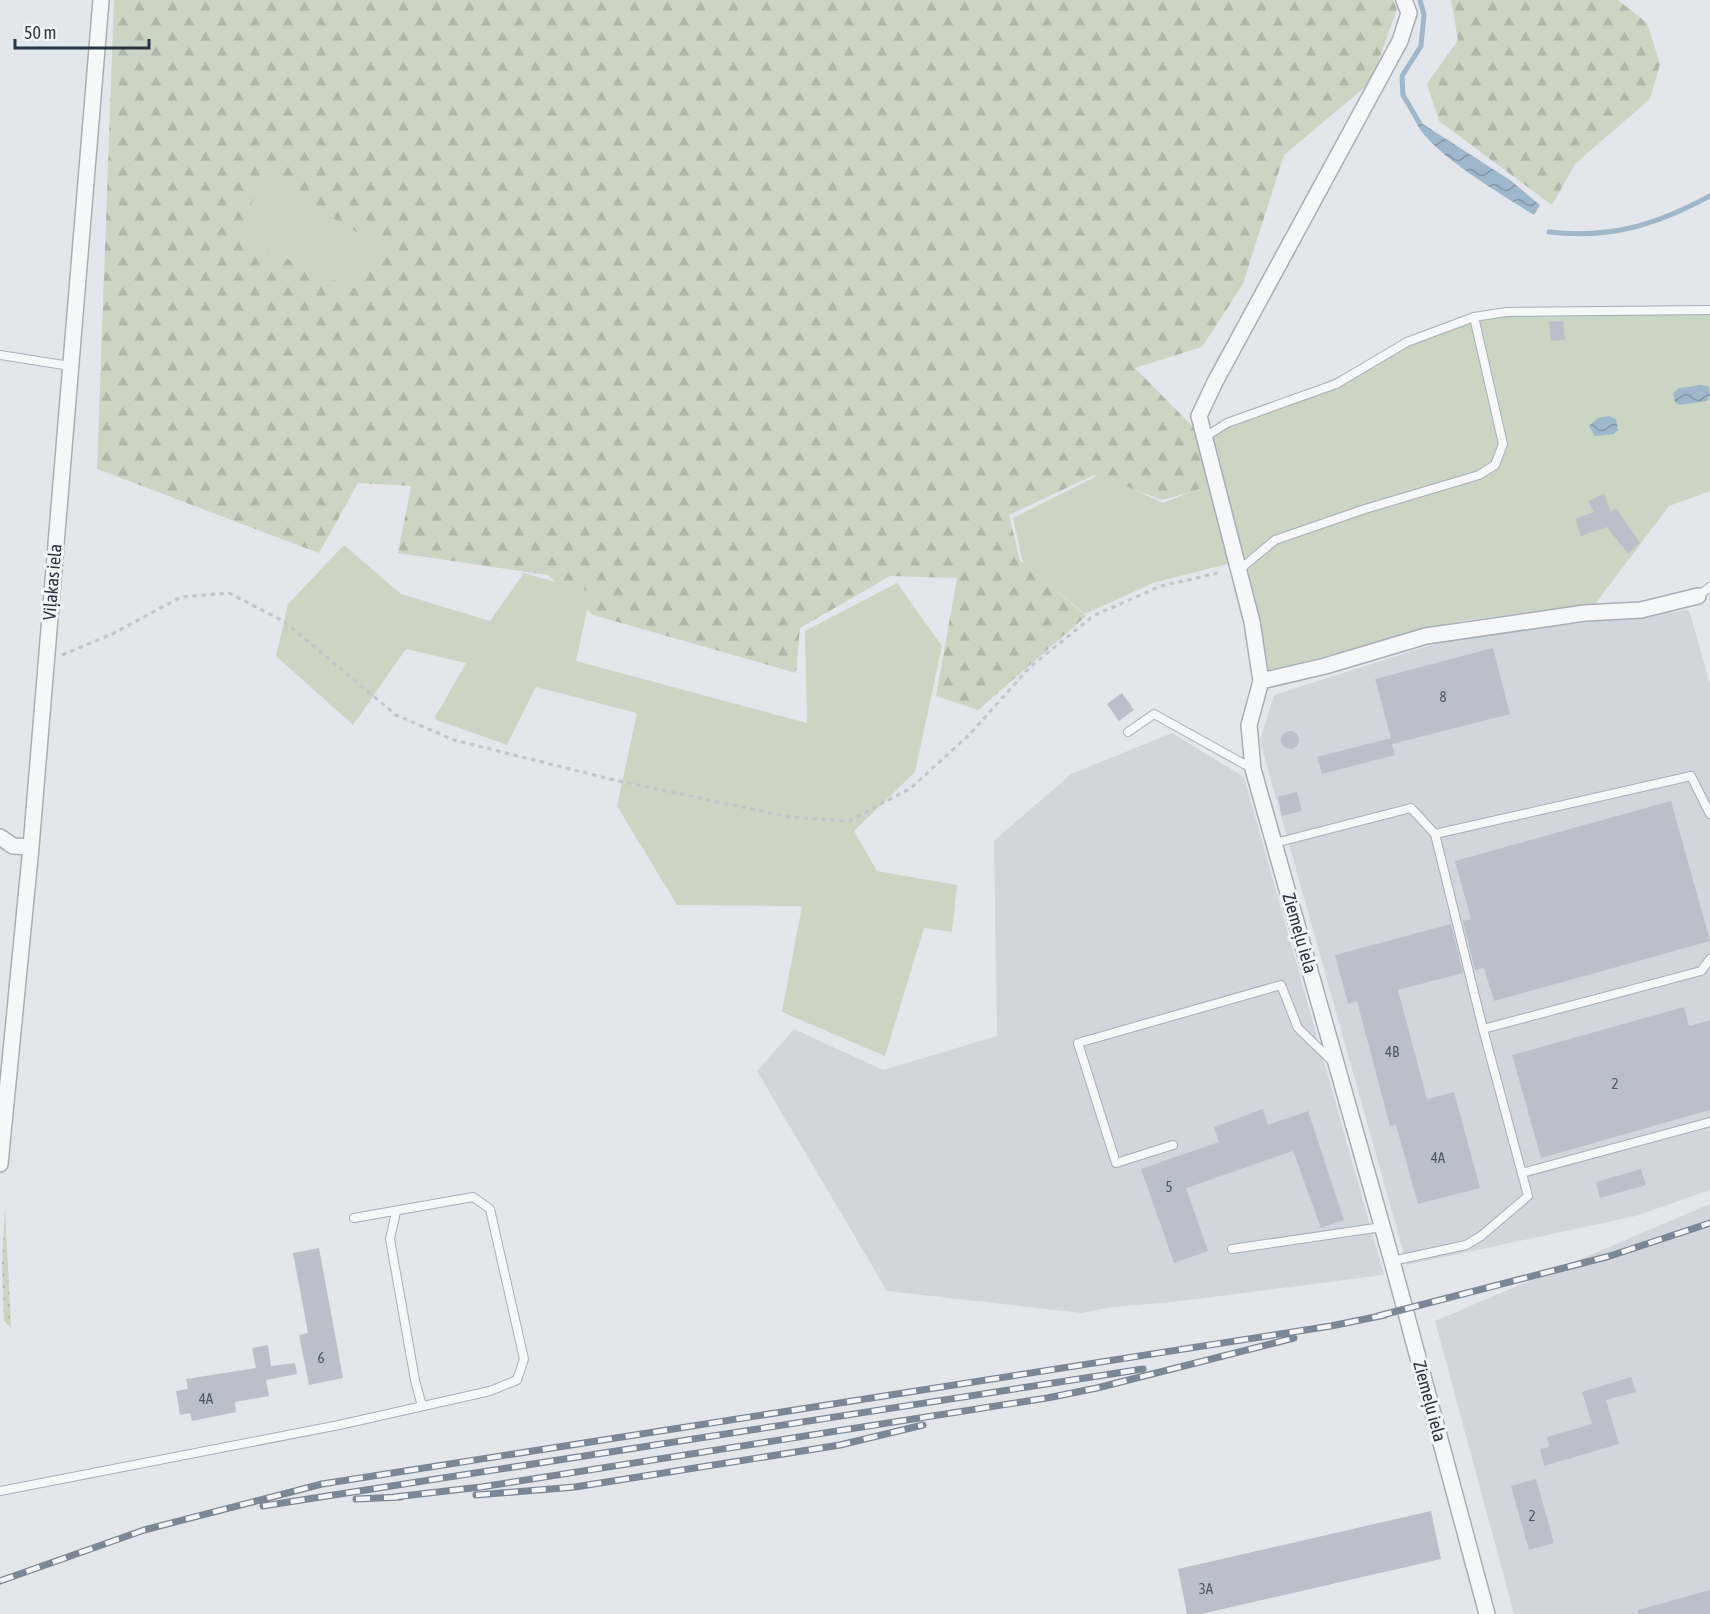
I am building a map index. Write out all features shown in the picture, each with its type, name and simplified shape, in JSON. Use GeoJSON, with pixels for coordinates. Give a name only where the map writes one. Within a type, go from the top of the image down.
{"type":"FeatureCollection","features":[{"type":"Feature","properties":{"kind":"street","name":"Viļakas iela"},"geometry":{"type":"LineString","coordinates":[[0,1164],[31,847],[101,0]]}},
{"type":"Feature","properties":{"kind":"street"},"geometry":{"type":"LineString","coordinates":[[1404,0],[1408,13],[1400,41],[1199,416],[1252,622],[1261,681],[1325,666],[1426,636],[1585,613],[1641,610],[1704,592]]}},
{"type":"Feature","properties":{"kind":"street","name":"Ziemeļu iela"},"geometry":{"type":"LineString","coordinates":[[1261,681],[1249,725],[1253,769],[1338,1066],[1487,1614]]}},
{"type":"Feature","properties":{"kind":"street"},"geometry":{"type":"LineString","coordinates":[[0,837],[13,846],[31,847]]}},
{"type":"Feature","properties":{"kind":"lane"},"geometry":{"type":"LineString","coordinates":[[1205,437],[1227,423],[1336,384],[1407,342],[1474,317],[1506,312],[1710,310]]}},
{"type":"Feature","properties":{"kind":"lane"},"geometry":{"type":"LineString","coordinates":[[1239,570],[1275,540],[1365,509],[1479,475],[1495,465],[1503,444],[1474,317]]}},
{"type":"Feature","properties":{"kind":"lane"},"geometry":{"type":"LineString","coordinates":[[0,355],[70,366]]}},
{"type":"Feature","properties":{"kind":"lane"},"geometry":{"type":"LineString","coordinates":[[1128,732],[1154,714],[1253,769]]}},
{"type":"Feature","properties":{"kind":"lane"},"geometry":{"type":"LineString","coordinates":[[1435,834],[1691,776],[1710,814]]}},
{"type":"Feature","properties":{"kind":"lane"},"geometry":{"type":"LineString","coordinates":[[1275,843],[1411,808],[1435,834],[1528,1196],[1481,1236],[1466,1245],[1392,1262]]}},
{"type":"Feature","properties":{"kind":"lane"},"geometry":{"type":"LineString","coordinates":[[1484,1029],[1701,971],[1710,959]]}},
{"type":"Feature","properties":{"kind":"lane"},"geometry":{"type":"LineString","coordinates":[[1173,1144],[1116,1163],[1078,1043],[1281,985],[1298,1028],[1338,1066]]}},
{"type":"Feature","properties":{"kind":"lane"},"geometry":{"type":"LineString","coordinates":[[1522,1173],[1710,1122]]}},
{"type":"Feature","properties":{"kind":"lane"},"geometry":{"type":"LineString","coordinates":[[0,1491],[339,1425],[490,1391],[517,1380],[524,1359],[490,1209],[473,1197],[354,1218]]}},
{"type":"Feature","properties":{"kind":"lane"},"geometry":{"type":"LineString","coordinates":[[396,1212],[390,1239],[415,1380],[422,1406]]}},
{"type":"Feature","properties":{"kind":"lane"},"geometry":{"type":"LineString","coordinates":[[1233,1249],[1382,1227]]}},
{"type":"Feature","properties":{"kind":"path"},"geometry":{"type":"LineString","coordinates":[[45,657],[58,657],[112,634],[181,597],[229,593],[285,621],[396,715],[454,740],[610,779],[789,817],[849,821],[911,788],[970,734],[1029,668],[1093,616],[1161,586],[1200,575],[1239,570]]}},
{"type":"Feature","properties":{"kind":"shaded area"},"geometry":{"type":"Polygon","coordinates":[[[1689,610],[1710,684],[1710,1190],[1636,1216],[1407,1265],[1260,741],[1274,695],[1450,639],[1689,610]]]}},
{"type":"Feature","properties":{"kind":"shaded area"},"geometry":{"type":"Polygon","coordinates":[[[1172,733],[1244,777],[1384,1275],[1172,1302],[1112,1307],[1082,1313],[887,1291],[757,1071],[794,1029],[883,1070],[997,1036],[994,841],[1071,774],[1172,733]]]}},
{"type":"Feature","properties":{"kind":"shaded area"},"geometry":{"type":"Polygon","coordinates":[[[1710,1204],[1710,1614],[1514,1614],[1435,1321],[1710,1204]]]}},
{"type":"Feature","properties":{"kind":"green space"},"geometry":{"type":"Polygon","coordinates":[[[114,0],[1393,0],[1397,9],[1371,82],[1284,155],[1243,284],[1202,347],[1135,368],[1199,433],[1310,460],[1162,500],[1094,475],[1009,515],[1020,561],[1086,616],[978,710],[936,696],[957,578],[890,576],[800,628],[796,673],[593,615],[548,575],[398,553],[411,486],[358,483],[319,553],[97,469],[114,0]]]}},
{"type":"Feature","properties":{"kind":"green space"},"geometry":{"type":"Polygon","coordinates":[[[1451,0],[1618,0],[1647,23],[1660,64],[1650,99],[1575,164],[1552,205],[1439,121],[1427,84],[1458,40],[1451,0]]]}},
{"type":"Feature","properties":{"kind":"green space"},"geometry":{"type":"Polygon","coordinates":[[[264,178],[384,248],[354,289],[236,236],[264,178]]]}},
{"type":"Feature","properties":{"kind":"green space"},"geometry":{"type":"Polygon","coordinates":[[[1710,308],[1710,491],[1669,506],[1595,604],[1460,621],[1268,671],[1211,433],[1481,313],[1710,308]]]}},
{"type":"Feature","properties":{"kind":"green space"},"geometry":{"type":"Polygon","coordinates":[[[1101,474],[1163,503],[1211,484],[1231,563],[1153,583],[1085,614],[1023,564],[1013,518],[1101,474]]]}},
{"type":"Feature","properties":{"kind":"green space"},"geometry":{"type":"Polygon","coordinates":[[[344,545],[401,594],[490,621],[524,573],[591,592],[576,661],[807,723],[805,631],[897,583],[942,646],[915,772],[854,831],[877,871],[957,885],[952,932],[924,928],[885,1056],[782,1012],[802,906],[677,905],[617,806],[637,713],[536,687],[507,745],[434,719],[466,663],[406,649],[353,725],[276,656],[288,604],[344,545]]]}},
{"type":"Feature","properties":{"kind":"green space"},"geometry":{"type":"Polygon","coordinates":[[[5,1207],[11,1328],[4,1321],[2,1264],[5,1207]]]}},
{"type":"Feature","properties":{"kind":"water"},"geometry":{"type":"Polygon","coordinates":[[[1415,119],[1510,180],[1540,205],[1534,215],[1486,185],[1449,158],[1421,131],[1415,119]]]}},
{"type":"Feature","properties":{"kind":"water"},"geometry":{"type":"Polygon","coordinates":[[[1703,385],[1709,387],[1710,396],[1707,401],[1679,405],[1675,402],[1673,393],[1679,388],[1703,385]]]}},
{"type":"Feature","properties":{"kind":"water"},"geometry":{"type":"Polygon","coordinates":[[[1609,416],[1616,419],[1618,430],[1614,434],[1595,436],[1589,426],[1598,418],[1609,416]]]}},
{"type":"Feature","properties":{"kind":"building"},"geometry":{"type":"Polygon","coordinates":[[[1563,321],[1565,340],[1551,341],[1549,322],[1563,321]]]}},
{"type":"Feature","properties":{"kind":"building"},"geometry":{"type":"Polygon","coordinates":[[[1604,494],[1611,512],[1616,508],[1640,543],[1628,554],[1607,527],[1581,536],[1575,519],[1594,512],[1588,501],[1604,494]]]}},
{"type":"Feature","properties":{"kind":"building"},"geometry":{"type":"Polygon","coordinates":[[[1493,648],[1510,714],[1392,744],[1395,755],[1322,774],[1317,757],[1391,738],[1375,679],[1493,648]]]}},
{"type":"Feature","properties":{"kind":"building"},"geometry":{"type":"Polygon","coordinates":[[[1122,693],[1134,710],[1119,721],[1107,704],[1122,693]]]}},
{"type":"Feature","properties":{"kind":"building"},"geometry":{"type":"Polygon","coordinates":[[[1286,731],[1294,731],[1299,736],[1297,747],[1286,749],[1281,744],[1281,736],[1286,731]]]}},
{"type":"Feature","properties":{"kind":"building"},"geometry":{"type":"Polygon","coordinates":[[[1297,792],[1302,811],[1282,816],[1278,797],[1297,792]]]}},
{"type":"Feature","properties":{"kind":"building"},"geometry":{"type":"Polygon","coordinates":[[[1671,801],[1710,941],[1494,1001],[1484,968],[1475,970],[1463,921],[1471,919],[1455,861],[1671,801]]]}},
{"type":"Feature","properties":{"kind":"building"},"geometry":{"type":"Polygon","coordinates":[[[1451,924],[1463,973],[1398,990],[1427,1099],[1454,1092],[1480,1188],[1418,1204],[1396,1125],[1390,1126],[1357,1001],[1348,1004],[1335,955],[1451,924]]]}},
{"type":"Feature","properties":{"kind":"building"},"geometry":{"type":"Polygon","coordinates":[[[1684,1007],[1689,1026],[1710,1020],[1710,1110],[1541,1158],[1512,1055],[1684,1007]]]}},
{"type":"Feature","properties":{"kind":"building"},"geometry":{"type":"Polygon","coordinates":[[[1263,1109],[1268,1125],[1308,1111],[1344,1220],[1321,1228],[1293,1151],[1186,1188],[1208,1251],[1174,1263],[1141,1169],[1219,1142],[1214,1127],[1263,1109]]]}},
{"type":"Feature","properties":{"kind":"building"},"geometry":{"type":"Polygon","coordinates":[[[1641,1169],[1646,1185],[1600,1198],[1596,1182],[1641,1169]]]}},
{"type":"Feature","properties":{"kind":"building"},"geometry":{"type":"Polygon","coordinates":[[[319,1248],[343,1378],[309,1385],[299,1335],[308,1333],[293,1253],[319,1248]]]}},
{"type":"Feature","properties":{"kind":"building"},"geometry":{"type":"Polygon","coordinates":[[[268,1345],[271,1366],[295,1363],[297,1374],[266,1380],[269,1396],[235,1402],[236,1412],[192,1421],[190,1413],[180,1415],[176,1391],[188,1389],[186,1379],[256,1368],[252,1348],[268,1345]]]}},
{"type":"Feature","properties":{"kind":"building"},"geometry":{"type":"Polygon","coordinates":[[[1631,1377],[1636,1392],[1606,1400],[1619,1444],[1544,1466],[1540,1449],[1549,1447],[1547,1437],[1592,1424],[1582,1392],[1631,1377]]]}},
{"type":"Feature","properties":{"kind":"building"},"geometry":{"type":"Polygon","coordinates":[[[1536,1479],[1554,1543],[1529,1550],[1511,1486],[1536,1479]]]}},
{"type":"Feature","properties":{"kind":"building"},"geometry":{"type":"Polygon","coordinates":[[[1431,1511],[1441,1559],[1201,1614],[1187,1614],[1178,1569],[1431,1511]]]}},
{"type":"Feature","properties":{"kind":"building"},"geometry":{"type":"Polygon","coordinates":[[[1710,1590],[1710,1614],[1638,1614],[1638,1610],[1710,1590]]]}},
{"type":"Feature","properties":{"kind":"waterway"},"geometry":{"type":"LineString","coordinates":[[1419,122],[1403,95],[1402,76],[1421,46],[1424,15],[1420,0]]}},
{"type":"Feature","properties":{"kind":"waterway"},"geometry":{"type":"LineString","coordinates":[[1549,232],[1572,234],[1633,228],[1671,215],[1710,196]]}},
{"type":"Feature","properties":{"kind":"railway"},"geometry":{"type":"LineString","coordinates":[[1378,1316],[1610,1256],[1710,1223]]}},
{"type":"Feature","properties":{"kind":"railway"},"geometry":{"type":"LineString","coordinates":[[0,1581],[144,1530],[322,1484],[1331,1326],[1385,1315]]}},
{"type":"Feature","properties":{"kind":"railway"},"geometry":{"type":"LineString","coordinates":[[394,1497],[481,1487],[1047,1398],[1097,1388],[1294,1338]]}},
{"type":"Feature","properties":{"kind":"railway"},"geometry":{"type":"LineString","coordinates":[[263,1506],[1143,1369]]}},
{"type":"Feature","properties":{"kind":"railway"},"geometry":{"type":"LineString","coordinates":[[476,1495],[575,1487],[840,1445],[923,1425]]}},
{"type":"Feature","properties":{"kind":"railway"},"geometry":{"type":"LineString","coordinates":[[356,1499],[401,1497]]}}]}
